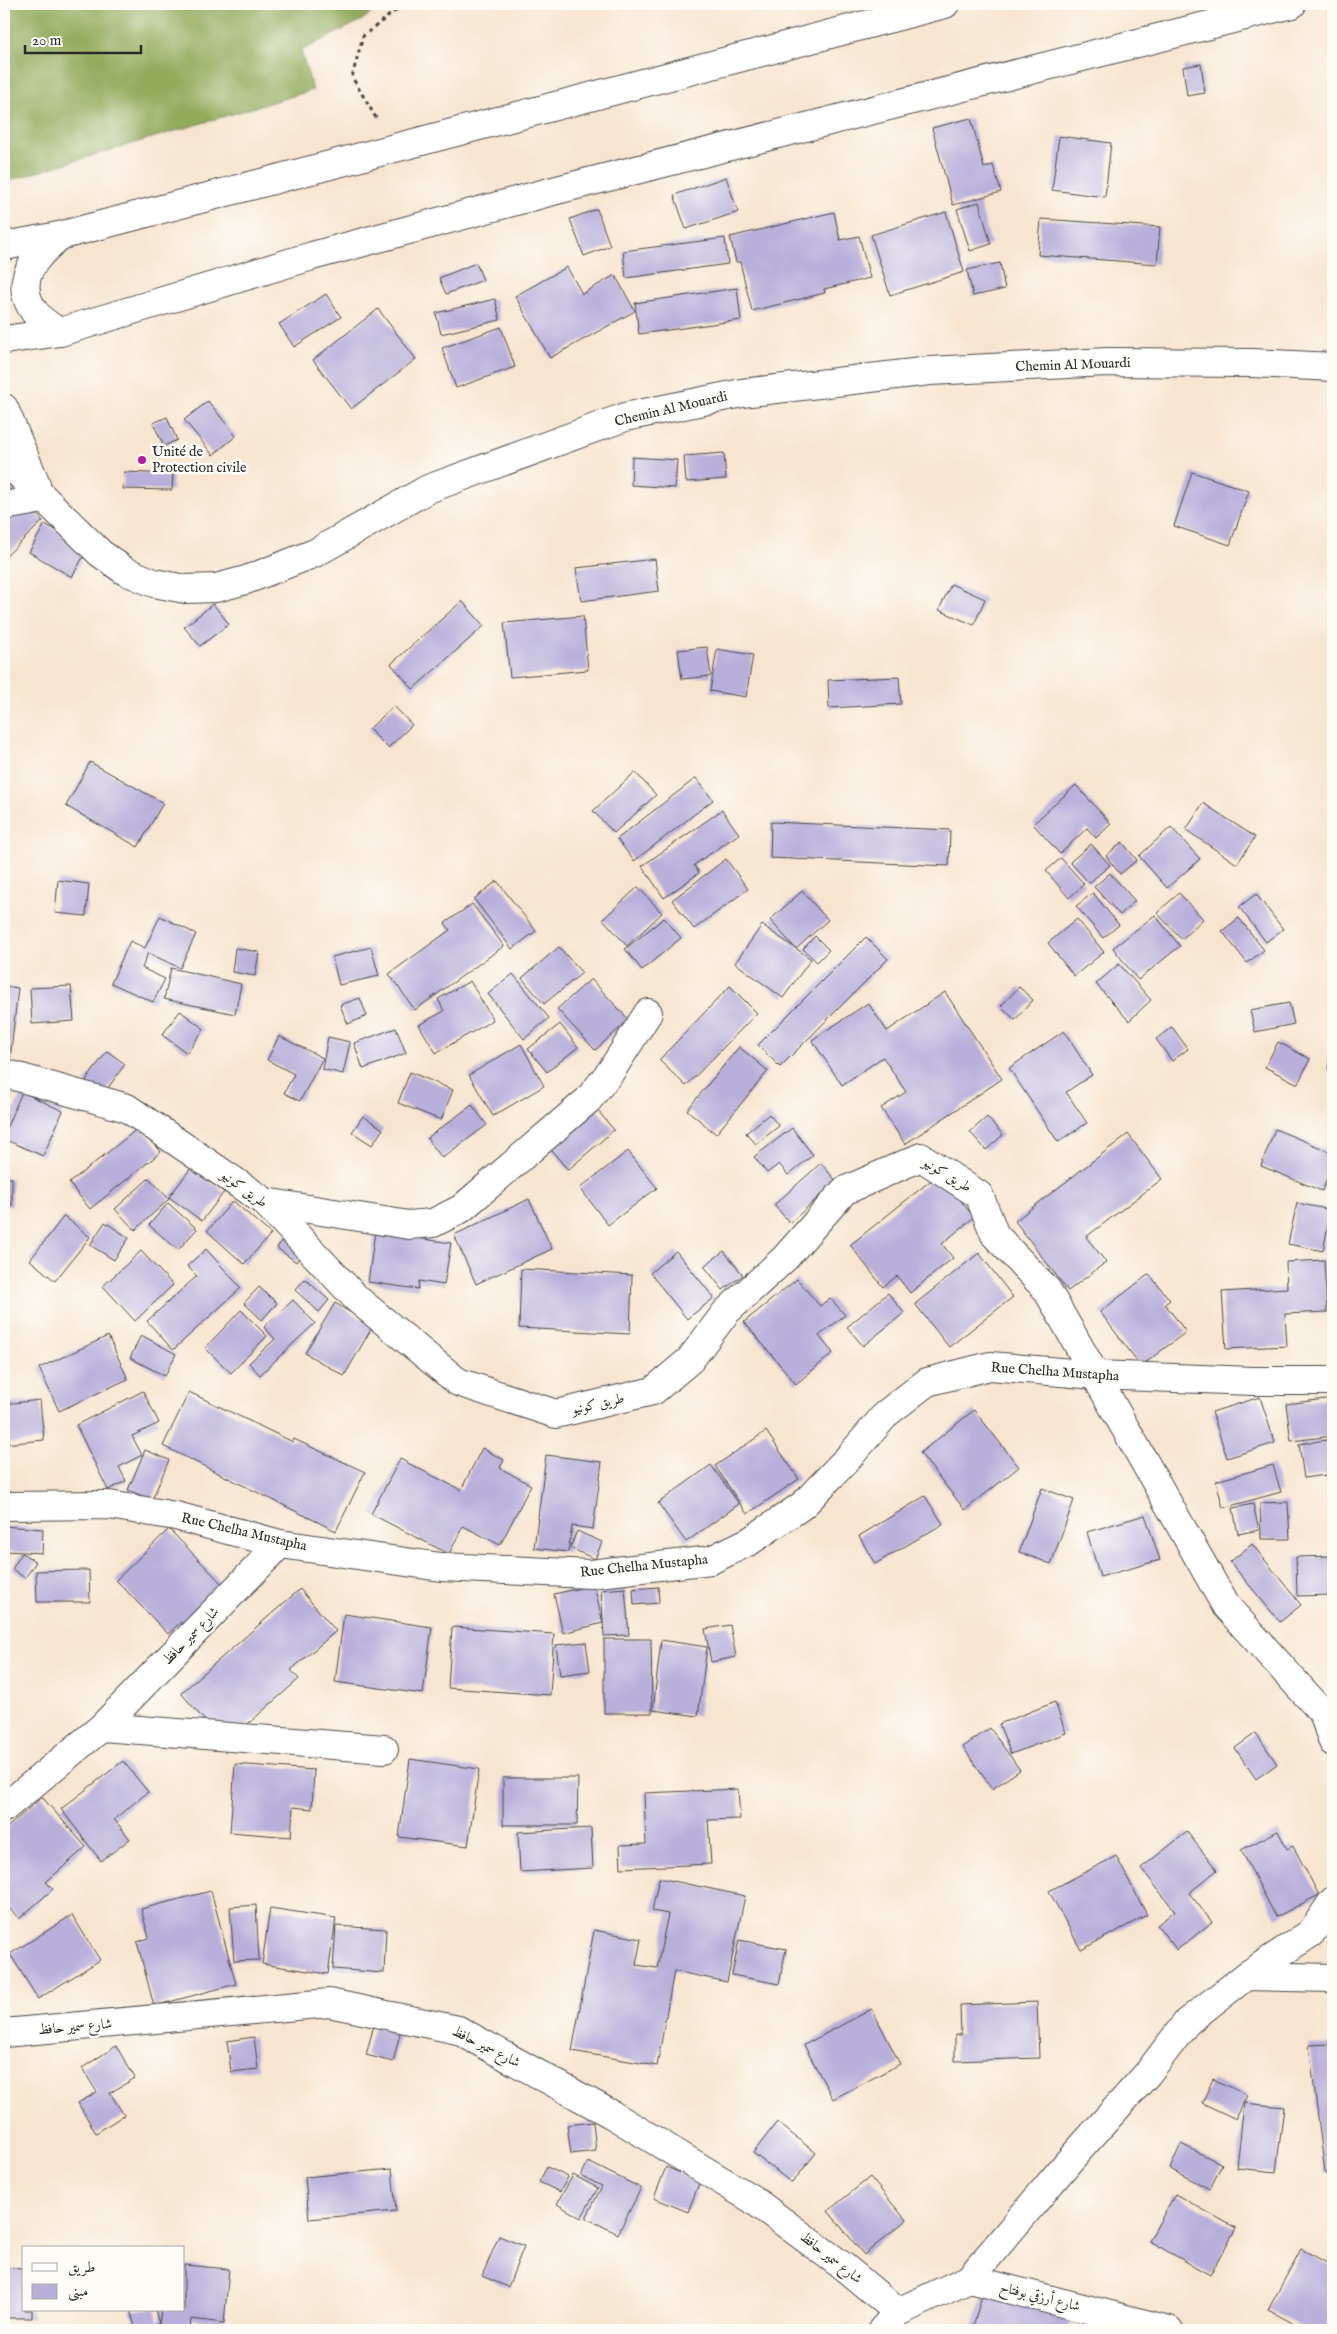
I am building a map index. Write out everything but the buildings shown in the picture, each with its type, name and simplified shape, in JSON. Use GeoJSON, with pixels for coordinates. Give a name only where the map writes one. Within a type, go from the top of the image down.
{"type":"FeatureCollection","features":[{"type":"Feature","properties":{"kind":"main road"},"geometry":{"type":"LineString","coordinates":[[4,246],[59,236],[945,4]]}},
{"type":"Feature","properties":{"kind":"main road"},"geometry":{"type":"LineString","coordinates":[[4,340],[60,332],[312,256],[553,191],[1292,4]]}},
{"type":"Feature","properties":{"kind":"main road"},"geometry":{"type":"LineString","coordinates":[[59,236],[35,260],[26,280],[26,290],[33,311],[40,320],[60,332]]}},
{"type":"Feature","properties":{"kind":"main road","name":"Chemin Al Mouardi"},"geometry":{"type":"LineString","coordinates":[[4,459],[100,553],[125,571],[154,584],[185,589],[216,588],[246,580],[315,553],[428,489],[625,418],[742,393],[930,372],[1107,362],[1252,363],[1333,367]]}},
{"type":"Feature","properties":{"kind":"main road"},"geometry":{"type":"LineString","coordinates":[[4,408],[43,499],[4,506]]}},
{"type":"Feature","properties":{"kind":"main road"},"geometry":{"type":"LineString","coordinates":[[265,1202],[409,1225],[433,1222],[461,1209],[588,1100],[611,1071],[648,1013]]}},
{"type":"Feature","properties":{"kind":"main road","name":"طريق كونيو"},"geometry":{"type":"LineString","coordinates":[[4,1073],[127,1108],[265,1202],[357,1299],[458,1382],[556,1414],[653,1391],[690,1360],[726,1312],[785,1258],[844,1190],[921,1157],[979,1195],[995,1235],[1047,1290],[1096,1375]]}},
{"type":"Feature","properties":{"kind":"main road","name":"Rue Chelha Mustapha"},"geometry":{"type":"LineString","coordinates":[[4,1506],[108,1504],[176,1516],[280,1544],[441,1567],[590,1574],[712,1560],[750,1541],[803,1505],[849,1457],[887,1413],[928,1382],[990,1366],[1096,1375],[1253,1381],[1333,1381]]}},
{"type":"Feature","properties":{"kind":"main road"},"geometry":{"type":"LineString","coordinates":[[1096,1375],[1226,1606],[1323,1713],[1333,1742]]}},
{"type":"Feature","properties":{"kind":"main road","name":"شارع سمير حافظ"},"geometry":{"type":"LineString","coordinates":[[4,1808],[102,1727],[280,1544]]}},
{"type":"Feature","properties":{"kind":"main road"},"geometry":{"type":"LineString","coordinates":[[102,1727],[384,1749]]}},
{"type":"Feature","properties":{"kind":"main road"},"geometry":{"type":"LineString","coordinates":[[890,2321],[969,2279],[1069,2161],[1148,2073],[1187,2022],[1246,1976],[1311,1933],[1333,1902]]}},
{"type":"Feature","properties":{"kind":"main road"},"geometry":{"type":"LineString","coordinates":[[1246,1976],[1333,1978]]}},
{"type":"Feature","properties":{"kind":"main road","name":"شارع سمير حافظ"},"geometry":{"type":"LineString","coordinates":[[4,2033],[329,2003],[458,2030],[611,2114],[752,2199],[844,2267],[890,2321]]}},
{"type":"Feature","properties":{"kind":"main road","name":"شارع أرزقي بوفتاح"},"geometry":{"type":"LineString","coordinates":[[969,2279],[1170,2330]]}},
{"type":"Feature","properties":{"kind":"path"},"geometry":{"type":"LineString","coordinates":[[394,148],[352,77],[363,36],[404,4]]}},
{"type":"Feature","properties":{"kind":"green space"},"geometry":{"type":"Polygon","coordinates":[[[4,4],[383,4],[362,20],[301,51],[313,90],[4,182],[4,4]]]}},
{"type":"Feature","properties":{"kind":"place","name":"Unité de Protection civile"},"geometry":{"type":"Point","coordinates":[142,460]}}]}
